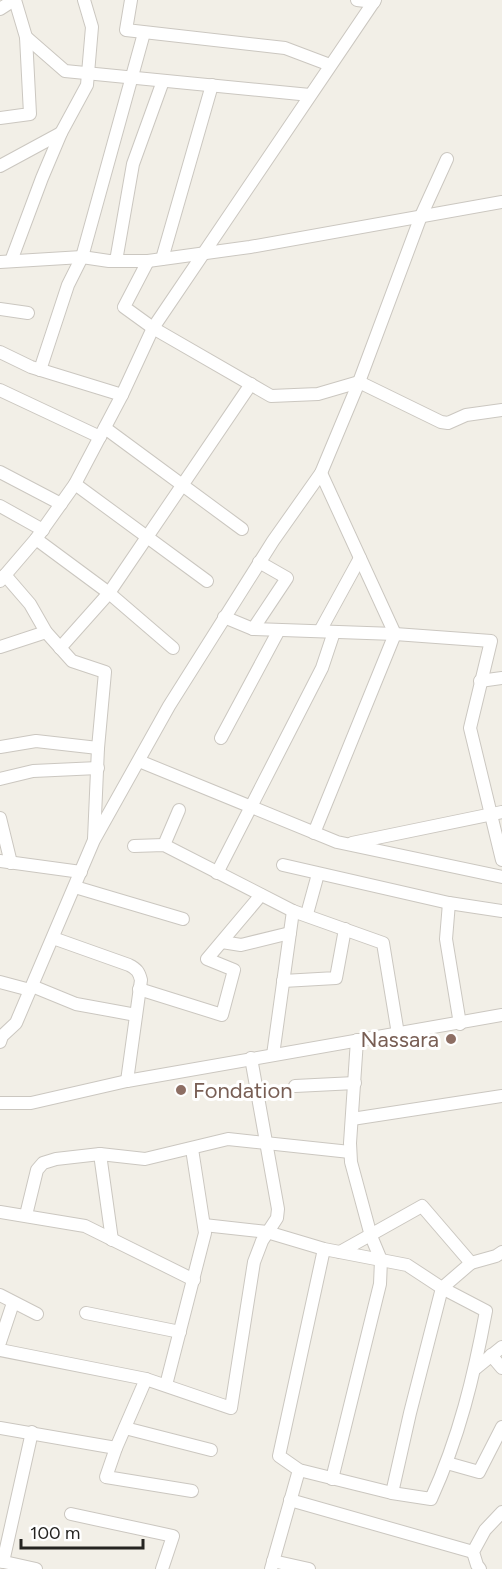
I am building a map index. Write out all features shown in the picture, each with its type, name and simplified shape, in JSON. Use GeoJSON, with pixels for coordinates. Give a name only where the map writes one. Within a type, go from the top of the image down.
{"type":"FeatureCollection","features":[{"type":"Feature","properties":{"kind":"street"},"geometry":{"type":"LineString","coordinates":[[0,9],[15,0],[26,38],[30,114],[0,117]]}},
{"type":"Feature","properties":{"kind":"street"},"geometry":{"type":"LineString","coordinates":[[84,0],[92,27],[87,85],[61,133],[6,261],[82,257],[116,261],[148,261],[502,202]]}},
{"type":"Feature","properties":{"kind":"street"},"geometry":{"type":"LineString","coordinates":[[131,0],[126,30],[285,48],[330,65]]}},
{"type":"Feature","properties":{"kind":"street"},"geometry":{"type":"LineString","coordinates":[[357,0],[375,1]]}},
{"type":"Feature","properties":{"kind":"street"},"geometry":{"type":"LineString","coordinates":[[94,840],[98,748],[105,672],[72,661],[46,632],[30,604],[3,578],[62,504],[75,484],[122,395],[153,328],[375,1]]}},
{"type":"Feature","properties":{"kind":"street"},"geometry":{"type":"LineString","coordinates":[[40,370],[68,285],[82,257],[144,33]]}},
{"type":"Feature","properties":{"kind":"street"},"geometry":{"type":"LineString","coordinates":[[26,38],[65,71],[310,95]]}},
{"type":"Feature","properties":{"kind":"street"},"geometry":{"type":"LineString","coordinates":[[116,261],[133,164],[163,81]]}},
{"type":"Feature","properties":{"kind":"street"},"geometry":{"type":"LineString","coordinates":[[162,259],[212,85]]}},
{"type":"Feature","properties":{"kind":"street"},"geometry":{"type":"LineString","coordinates":[[0,166],[61,133]]}},
{"type":"Feature","properties":{"kind":"street"},"geometry":{"type":"LineString","coordinates":[[1,1038],[16,1023],[94,840],[168,706],[260,562],[321,473],[421,216],[447,159]]}},
{"type":"Feature","properties":{"kind":"street"},"geometry":{"type":"LineString","coordinates":[[148,261],[124,307],[153,328],[271,396],[318,394],[358,382],[441,422],[448,423],[466,416],[502,410]]}},
{"type":"Feature","properties":{"kind":"street"},"geometry":{"type":"LineString","coordinates":[[0,309],[28,313]]}},
{"type":"Feature","properties":{"kind":"street"},"geometry":{"type":"LineString","coordinates":[[0,352],[11,359],[40,370],[122,395]]}},
{"type":"Feature","properties":{"kind":"street"},"geometry":{"type":"LineString","coordinates":[[60,648],[109,593],[252,384]]}},
{"type":"Feature","properties":{"kind":"street"},"geometry":{"type":"LineString","coordinates":[[0,390],[103,432],[183,485],[242,529]]}},
{"type":"Feature","properties":{"kind":"street"},"geometry":{"type":"LineString","coordinates":[[0,472],[62,504]]}},
{"type":"Feature","properties":{"kind":"street"},"geometry":{"type":"LineString","coordinates":[[314,833],[394,634],[321,473]]}},
{"type":"Feature","properties":{"kind":"street"},"geometry":{"type":"LineString","coordinates":[[75,484],[207,582]]}},
{"type":"Feature","properties":{"kind":"street"},"geometry":{"type":"LineString","coordinates":[[0,506],[39,534],[173,648]]}},
{"type":"Feature","properties":{"kind":"street"},"geometry":{"type":"LineString","coordinates":[[320,631],[360,558]]}},
{"type":"Feature","properties":{"kind":"street"},"geometry":{"type":"LineString","coordinates":[[253,629],[287,578],[260,562]]}},
{"type":"Feature","properties":{"kind":"street"},"geometry":{"type":"LineString","coordinates":[[224,617],[253,629],[394,634],[491,641],[470,728],[497,813],[502,860]]}},
{"type":"Feature","properties":{"kind":"street"},"geometry":{"type":"LineString","coordinates":[[220,738],[279,630]]}},
{"type":"Feature","properties":{"kind":"street"},"geometry":{"type":"LineString","coordinates":[[0,647],[46,632]]}},
{"type":"Feature","properties":{"kind":"street"},"geometry":{"type":"LineString","coordinates":[[217,873],[322,669],[334,632]]}},
{"type":"Feature","properties":{"kind":"street"},"geometry":{"type":"LineString","coordinates":[[480,681],[502,678]]}},
{"type":"Feature","properties":{"kind":"street"},"geometry":{"type":"LineString","coordinates":[[0,747],[36,741],[98,748]]}},
{"type":"Feature","properties":{"kind":"street"},"geometry":{"type":"LineString","coordinates":[[139,761],[345,844],[502,877]]}},
{"type":"Feature","properties":{"kind":"street"},"geometry":{"type":"LineString","coordinates":[[0,779],[33,771],[98,768]]}},
{"type":"Feature","properties":{"kind":"street"},"geometry":{"type":"LineString","coordinates":[[164,845],[179,810]]}},
{"type":"Feature","properties":{"kind":"street"},"geometry":{"type":"LineString","coordinates":[[345,844],[497,813]]}},
{"type":"Feature","properties":{"kind":"street"},"geometry":{"type":"LineString","coordinates":[[0,818],[6,862],[81,872]]}},
{"type":"Feature","properties":{"kind":"street"},"geometry":{"type":"LineString","coordinates":[[134,846],[164,845],[293,910],[383,943],[398,1034]]}},
{"type":"Feature","properties":{"kind":"street"},"geometry":{"type":"LineString","coordinates":[[283,865],[449,903],[502,911]]}},
{"type":"Feature","properties":{"kind":"street"},"geometry":{"type":"LineString","coordinates":[[307,915],[318,874]]}},
{"type":"Feature","properties":{"kind":"street"},"geometry":{"type":"LineString","coordinates":[[75,887],[183,919]]}},
{"type":"Feature","properties":{"kind":"street"},"geometry":{"type":"LineString","coordinates":[[139,989],[222,1015],[234,970],[207,959],[261,895]]}},
{"type":"Feature","properties":{"kind":"street"},"geometry":{"type":"LineString","coordinates":[[449,903],[446,939],[460,1024]]}},
{"type":"Feature","properties":{"kind":"street"},"geometry":{"type":"LineString","coordinates":[[273,1054],[293,910]]}},
{"type":"Feature","properties":{"kind":"street"},"geometry":{"type":"LineString","coordinates":[[283,981],[336,978],[345,928]]}},
{"type":"Feature","properties":{"kind":"street"},"geometry":{"type":"LineString","coordinates":[[222,942],[241,945],[290,933]]}},
{"type":"Feature","properties":{"kind":"street"},"geometry":{"type":"LineString","coordinates":[[53,938],[136,969],[141,980],[127,1081]]}},
{"type":"Feature","properties":{"kind":"street"},"geometry":{"type":"LineString","coordinates":[[0,982],[31,988],[76,1004],[136,1015]]}},
{"type":"Feature","properties":{"kind":"street"},"geometry":{"type":"LineString","coordinates":[[0,1103],[31,1103],[127,1081],[273,1054],[501,1019]]}},
{"type":"Feature","properties":{"kind":"street"},"geometry":{"type":"LineString","coordinates":[[332,1479],[380,1284],[381,1260],[371,1236],[350,1152],[357,1040]]}},
{"type":"Feature","properties":{"kind":"street"},"geometry":{"type":"LineString","coordinates":[[0,1350],[146,1379],[231,1408],[254,1262],[267,1232],[278,1218],[251,1058]]}},
{"type":"Feature","properties":{"kind":"street"},"geometry":{"type":"LineString","coordinates":[[295,1086],[354,1083]]}},
{"type":"Feature","properties":{"kind":"street"},"geometry":{"type":"LineString","coordinates":[[352,1119],[502,1096]]}},
{"type":"Feature","properties":{"kind":"street"},"geometry":{"type":"LineString","coordinates":[[26,1215],[37,1170],[43,1163],[56,1159],[100,1154],[146,1159],[228,1139],[350,1152]]}},
{"type":"Feature","properties":{"kind":"street"},"geometry":{"type":"LineString","coordinates":[[166,1385],[205,1233],[192,1149]]}},
{"type":"Feature","properties":{"kind":"street"},"geometry":{"type":"LineString","coordinates":[[100,1154],[112,1240]]}},
{"type":"Feature","properties":{"kind":"street"},"geometry":{"type":"LineString","coordinates":[[340,1252],[422,1206],[471,1263]]}},
{"type":"Feature","properties":{"kind":"street"},"geometry":{"type":"LineString","coordinates":[[0,1212],[85,1226],[194,1280]]}},
{"type":"Feature","properties":{"kind":"street"},"geometry":{"type":"LineString","coordinates":[[204,1225],[267,1232],[324,1249],[407,1265],[442,1288],[486,1311],[476,1368],[447,1463],[431,1498],[392,1493],[299,1470],[279,1456],[324,1249]]}},
{"type":"Feature","properties":{"kind":"street"},"geometry":{"type":"LineString","coordinates":[[392,1493],[442,1288],[471,1263],[496,1256],[502,1251]]}},
{"type":"Feature","properties":{"kind":"street"},"geometry":{"type":"LineString","coordinates":[[0,1295],[37,1314]]}},
{"type":"Feature","properties":{"kind":"street"},"geometry":{"type":"LineString","coordinates":[[0,1342],[13,1303]]}},
{"type":"Feature","properties":{"kind":"street"},"geometry":{"type":"LineString","coordinates":[[86,1313],[180,1332]]}},
{"type":"Feature","properties":{"kind":"street"},"geometry":{"type":"LineString","coordinates":[[476,1368],[502,1347]]}},
{"type":"Feature","properties":{"kind":"street"},"geometry":{"type":"LineString","coordinates":[[491,1355],[502,1368]]}},
{"type":"Feature","properties":{"kind":"street"},"geometry":{"type":"LineString","coordinates":[[146,1379],[124,1428],[106,1477],[192,1491]]}},
{"type":"Feature","properties":{"kind":"street"},"geometry":{"type":"LineString","coordinates":[[447,1463],[479,1472],[502,1427]]}},
{"type":"Feature","properties":{"kind":"street"},"geometry":{"type":"LineString","coordinates":[[0,1428],[116,1448]]}},
{"type":"Feature","properties":{"kind":"street"},"geometry":{"type":"LineString","coordinates":[[124,1428],[211,1450]]}},
{"type":"Feature","properties":{"kind":"street"},"geometry":{"type":"LineString","coordinates":[[32,1432],[2,1562],[36,1569]]}},
{"type":"Feature","properties":{"kind":"street"},"geometry":{"type":"LineString","coordinates":[[299,1470],[272,1565],[309,1569]]}},
{"type":"Feature","properties":{"kind":"street"},"geometry":{"type":"LineString","coordinates":[[290,1500],[473,1552]]}},
{"type":"Feature","properties":{"kind":"street"},"geometry":{"type":"LineString","coordinates":[[480,1569],[473,1552],[485,1530],[502,1512]]}},
{"type":"Feature","properties":{"kind":"street"},"geometry":{"type":"LineString","coordinates":[[71,1514],[173,1536],[162,1569]]}},
{"type":"Feature","properties":{"kind":"place","name":"Nassara"},"geometry":{"type":"Point","coordinates":[451,1039]}},
{"type":"Feature","properties":{"kind":"place","name":"Fondation"},"geometry":{"type":"Point","coordinates":[181,1090]}}]}
